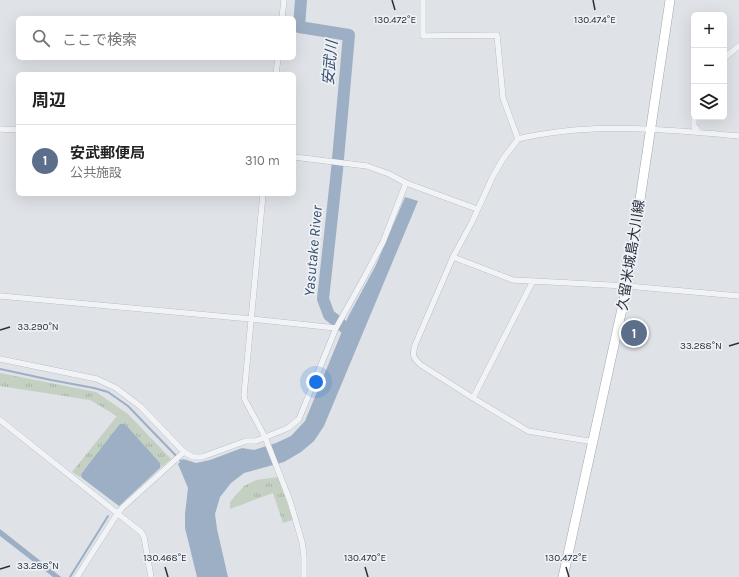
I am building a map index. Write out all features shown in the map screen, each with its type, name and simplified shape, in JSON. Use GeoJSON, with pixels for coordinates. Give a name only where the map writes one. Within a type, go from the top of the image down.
{"type":"FeatureCollection","features":[{"type":"Feature","properties":{"kind":"main road","name":"久留米城島大川線"},"geometry":{"type":"LineString","coordinates":[[563,577],[594,442],[627,286],[670,0]]}},
{"type":"Feature","properties":{"kind":"street"},"geometry":{"type":"LineString","coordinates":[[282,16],[284,0]]}},
{"type":"Feature","properties":{"kind":"street"},"geometry":{"type":"LineString","coordinates":[[423,0],[423,36],[497,35],[504,98],[518,139]]}},
{"type":"Feature","properties":{"kind":"street"},"geometry":{"type":"LineString","coordinates":[[727,56],[739,46]]}},
{"type":"Feature","properties":{"kind":"street"},"geometry":{"type":"LineString","coordinates":[[276,72],[278,60]]}},
{"type":"Feature","properties":{"kind":"street"},"geometry":{"type":"LineString","coordinates":[[694,120],[694,126],[698,128],[697,132]]}},
{"type":"Feature","properties":{"kind":"street"},"geometry":{"type":"LineString","coordinates":[[0,128],[16,130]]}},
{"type":"Feature","properties":{"kind":"street"},"geometry":{"type":"LineString","coordinates":[[594,442],[528,431],[473,398],[414,359],[412,353],[415,345],[453,257],[472,222],[493,176],[518,139],[551,132],[601,128],[697,132],[739,136]]}},
{"type":"Feature","properties":{"kind":"street"},"geometry":{"type":"LineString","coordinates":[[296,157],[368,166],[389,174],[406,183],[477,209]]}},
{"type":"Feature","properties":{"kind":"street"},"geometry":{"type":"LineString","coordinates":[[0,359],[97,378],[116,388],[141,407],[184,452],[194,457],[202,457],[246,441],[266,439],[288,428],[299,419],[336,328],[366,276],[383,242],[406,183]]}},
{"type":"Feature","properties":{"kind":"street"},"geometry":{"type":"LineString","coordinates":[[264,196],[244,395],[245,400],[266,439],[290,501],[302,542],[304,577]]}},
{"type":"Feature","properties":{"kind":"street"},"geometry":{"type":"LineString","coordinates":[[453,257],[513,280],[627,286],[739,296]]}},
{"type":"Feature","properties":{"kind":"street"},"geometry":{"type":"LineString","coordinates":[[473,398],[533,281]]}},
{"type":"Feature","properties":{"kind":"street"},"geometry":{"type":"LineString","coordinates":[[0,296],[336,328]]}},
{"type":"Feature","properties":{"kind":"street"},"geometry":{"type":"LineString","coordinates":[[0,420],[141,532],[144,538],[151,577]]}},
{"type":"Feature","properties":{"kind":"street"},"geometry":{"type":"LineString","coordinates":[[77,577],[117,514],[184,452]]}},
{"type":"Feature","properties":{"kind":"green space"},"geometry":{"type":"Polygon","coordinates":[[[0,373],[96,392],[128,414],[171,459],[160,468],[160,463],[125,424],[81,473],[82,478],[72,472],[117,416],[90,400],[0,386],[0,373]]]}},
{"type":"Feature","properties":{"kind":"green space"},"geometry":{"type":"Polygon","coordinates":[[[278,477],[293,520],[283,523],[273,493],[230,509],[230,502],[244,486],[256,480],[278,477]]]}},
{"type":"Feature","properties":{"kind":"water"},"geometry":{"type":"Polygon","coordinates":[[[405,197],[418,201],[324,426],[314,441],[301,452],[284,462],[244,473],[231,483],[220,497],[215,514],[228,577],[197,577],[185,528],[188,488],[178,464],[183,459],[196,463],[210,460],[242,448],[254,450],[276,443],[291,436],[305,421],[348,317],[376,265],[405,197]]]}},
{"type":"Feature","properties":{"kind":"water"},"geometry":{"type":"Polygon","coordinates":[[[120,424],[125,424],[160,463],[160,468],[119,506],[82,478],[81,474],[120,424]]]}},
{"type":"Feature","properties":{"kind":"water"},"geometry":{"type":"Polygon","coordinates":[[[0,529],[61,577],[53,577],[0,536],[0,529]]]}},
{"type":"Feature","properties":{"kind":"waterway","name":"安武川"},"geometry":{"type":"LineString","coordinates":[[301,0],[299,27],[349,35],[337,170],[323,299],[329,315],[353,334],[352,338]]}},
{"type":"Feature","properties":{"kind":"waterway"},"geometry":{"type":"LineString","coordinates":[[0,369],[108,392],[128,406],[182,462]]}},
{"type":"Feature","properties":{"kind":"waterway"},"geometry":{"type":"LineString","coordinates":[[70,577],[108,516]]}},
{"type":"Feature","properties":{"kind":"place","name":"安武郵便局"},"geometry":{"type":"Point","coordinates":[634,333]}},
{"type":"Feature","properties":{"kind":"water label","name":"Yasutake River"},"geometry":{"type":"Point","coordinates":[313,251]}}]}
